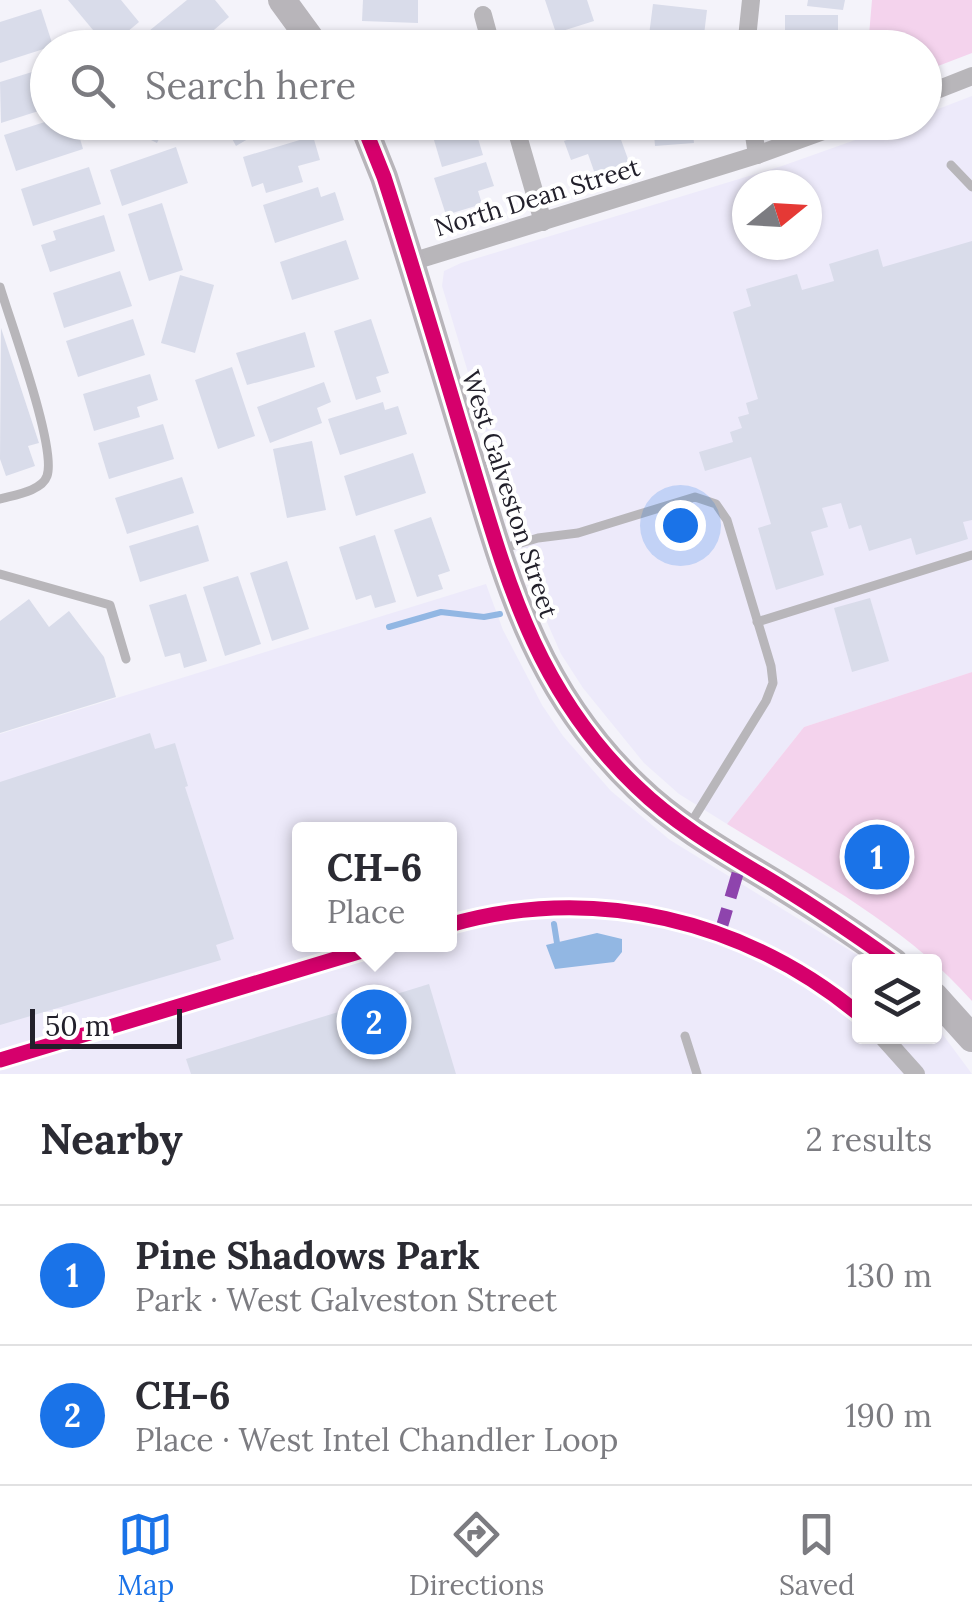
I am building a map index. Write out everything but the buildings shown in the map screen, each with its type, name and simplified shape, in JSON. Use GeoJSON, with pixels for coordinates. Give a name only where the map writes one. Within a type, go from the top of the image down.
{"type":"FeatureCollection","features":[{"type":"Feature","properties":{"kind":"street"},"geometry":{"type":"LineString","coordinates":[[282,0],[304,30]]}},
{"type":"Feature","properties":{"kind":"street"},"geometry":{"type":"LineString","coordinates":[[748,30],[750,0]]}},
{"type":"Feature","properties":{"kind":"street"},"geometry":{"type":"LineString","coordinates":[[482,15],[487,30]]}},
{"type":"Feature","properties":{"kind":"street"},"geometry":{"type":"LineString","coordinates":[[942,87],[972,76]]}},
{"type":"Feature","properties":{"kind":"street","name":"West Galveston Street"},"geometry":{"type":"LineString","coordinates":[[369,140],[411,262],[510,590],[541,662],[570,709],[639,790],[688,828],[883,954]]}},
{"type":"Feature","properties":{"kind":"street"},"geometry":{"type":"LineString","coordinates":[[519,140],[543,222]]}},
{"type":"Feature","properties":{"kind":"street"},"geometry":{"type":"LineString","coordinates":[[755,140],[758,155]]}},
{"type":"Feature","properties":{"kind":"street","name":"North Dean Street"},"geometry":{"type":"LineString","coordinates":[[411,262],[799,140]]}},
{"type":"Feature","properties":{"kind":"street"},"geometry":{"type":"LineString","coordinates":[[457,923],[491,914],[561,908],[659,916],[720,933],[776,957],[852,1009]]}},
{"type":"Feature","properties":{"kind":"street"},"geometry":{"type":"LineString","coordinates":[[0,1060],[358,952]]}},
{"type":"Feature","properties":{"kind":"street"},"geometry":{"type":"LineString","coordinates":[[942,1005],[972,1038]]}},
{"type":"Feature","properties":{"kind":"street"},"geometry":{"type":"LineString","coordinates":[[889,1044],[916,1074]]}},
{"type":"Feature","properties":{"kind":"lane"},"geometry":{"type":"LineString","coordinates":[[951,166],[972,187]]}},
{"type":"Feature","properties":{"kind":"lane"},"geometry":{"type":"LineString","coordinates":[[0,287],[47,446],[48,475],[40,486],[0,499]]}},
{"type":"Feature","properties":{"kind":"lane"},"geometry":{"type":"LineString","coordinates":[[498,549],[578,533],[694,497],[716,504],[727,520],[773,683],[766,701],[688,828]]}},
{"type":"Feature","properties":{"kind":"lane"},"geometry":{"type":"LineString","coordinates":[[757,622],[972,554]]}},
{"type":"Feature","properties":{"kind":"lane"},"geometry":{"type":"LineString","coordinates":[[0,574],[110,605],[126,659]]}},
{"type":"Feature","properties":{"kind":"lane"},"geometry":{"type":"LineString","coordinates":[[685,1036],[697,1074]]}},
{"type":"Feature","properties":{"kind":"shaded area"},"geometry":{"type":"Polygon","coordinates":[[[872,0],[972,0],[972,53],[942,64],[942,30],[869,30],[872,0]]]}},
{"type":"Feature","properties":{"kind":"shaded area"},"geometry":{"type":"Polygon","coordinates":[[[972,96],[972,672],[804,727],[727,824],[679,794],[644,763],[583,688],[561,654],[535,595],[442,286],[444,271],[461,263],[732,181],[732,260],[822,260],[822,170],[769,170],[855,140],[942,140],[942,107],[972,96]]]}},
{"type":"Feature","properties":{"kind":"shaded area"},"geometry":{"type":"Polygon","coordinates":[[[486,584],[503,630],[542,705],[563,736],[611,791],[670,840],[856,954],[852,954],[852,1044],[942,1044],[942,1033],[972,1074],[0,1074],[0,734],[486,584]]]}},
{"type":"Feature","properties":{"kind":"shaded area"},"geometry":{"type":"Polygon","coordinates":[[[972,672],[972,1001],[942,970],[942,954],[924,954],[825,883],[727,824],[804,727],[972,672]]]}},
{"type":"Feature","properties":{"kind":"water"},"geometry":{"type":"Polygon","coordinates":[[[597,933],[622,939],[622,952],[614,962],[555,969],[546,945],[597,933]]]}},
{"type":"Feature","properties":{"kind":"waterway"},"geometry":{"type":"LineString","coordinates":[[389,627],[441,612],[484,617],[500,614]]}},
{"type":"Feature","properties":{"kind":"waterway"},"geometry":{"type":"LineString","coordinates":[[554,924],[557,943]]}},
{"type":"Feature","properties":{"kind":"marked path"},"geometry":{"type":"LineString","coordinates":[[720,933],[741,862]]}},
{"type":"Feature","properties":{"kind":"cycle path"},"geometry":{"type":"LineString","coordinates":[[369,140],[509,581],[546,668],[571,709],[601,749],[670,815],[882,954]]}},
{"type":"Feature","properties":{"kind":"cycle path"},"geometry":{"type":"LineString","coordinates":[[457,923],[504,913],[558,908],[612,910],[666,919],[718,934],[768,955],[852,1009]]}},
{"type":"Feature","properties":{"kind":"cycle path"},"geometry":{"type":"LineString","coordinates":[[0,1060],[358,952]]}},
{"type":"Feature","properties":{"kind":"place","name":"Pine Shadows Park"},"geometry":{"type":"Point","coordinates":[877,857]}},
{"type":"Feature","properties":{"kind":"place","name":"CH-6"},"geometry":{"type":"Point","coordinates":[374,1022]}}]}
